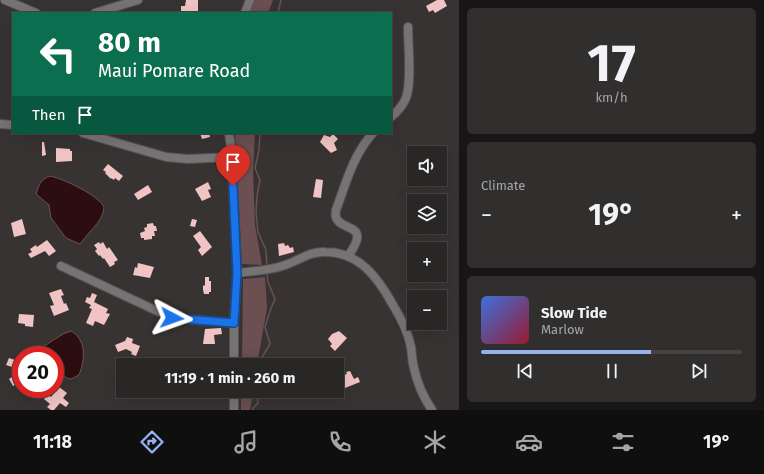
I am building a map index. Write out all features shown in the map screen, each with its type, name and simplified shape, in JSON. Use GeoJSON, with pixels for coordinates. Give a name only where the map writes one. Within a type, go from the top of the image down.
{"type":"FeatureCollection","features":[{"type":"Feature","properties":{"kind":"street"},"geometry":{"type":"LineString","coordinates":[[5,0],[34,12]]}},
{"type":"Feature","properties":{"kind":"street"},"geometry":{"type":"LineString","coordinates":[[98,12],[138,0]]}},
{"type":"Feature","properties":{"kind":"street"},"geometry":{"type":"LineString","coordinates":[[245,12],[250,0]]}},
{"type":"Feature","properties":{"kind":"street"},"geometry":{"type":"LineString","coordinates":[[392,116],[397,112],[406,99],[409,86],[408,27]]}},
{"type":"Feature","properties":{"kind":"street"},"geometry":{"type":"LineString","coordinates":[[0,124],[12,125]]}},
{"type":"Feature","properties":{"kind":"street"},"geometry":{"type":"LineString","coordinates":[[86,134],[166,157],[188,159],[232,157]]}},
{"type":"Feature","properties":{"kind":"street"},"geometry":{"type":"LineString","coordinates":[[229,134],[232,157],[237,273],[234,323],[234,358]]}},
{"type":"Feature","properties":{"kind":"street"},"geometry":{"type":"LineString","coordinates":[[348,256],[355,247],[358,239],[357,234],[353,229],[340,223],[336,217],[336,210],[352,165],[361,149],[372,134]]}},
{"type":"Feature","properties":{"kind":"street"},"geometry":{"type":"LineString","coordinates":[[237,273],[283,266],[311,254],[324,252],[338,253],[362,263],[377,279],[402,322],[411,347],[414,369],[419,385],[427,403],[432,410]]}},
{"type":"Feature","properties":{"kind":"street"},"geometry":{"type":"LineString","coordinates":[[61,266],[172,318],[234,323]]}},
{"type":"Feature","properties":{"kind":"street"},"geometry":{"type":"LineString","coordinates":[[234,398],[234,410]]}},
{"type":"Feature","properties":{"kind":"shaded area"},"geometry":{"type":"Polygon","coordinates":[[[254,0],[273,0],[268,12],[249,12],[254,0]]]}},
{"type":"Feature","properties":{"kind":"shaded area"},"geometry":{"type":"Polygon","coordinates":[[[235,134],[255,134],[253,172],[255,225],[262,265],[242,264],[235,134]]]}},
{"type":"Feature","properties":{"kind":"shaded area"},"geometry":{"type":"Polygon","coordinates":[[[50,176],[64,180],[80,188],[101,202],[104,207],[98,222],[80,244],[66,238],[51,218],[49,205],[36,194],[40,183],[50,176]]]}},
{"type":"Feature","properties":{"kind":"shaded area"},"geometry":{"type":"Polygon","coordinates":[[[265,277],[267,308],[258,358],[242,358],[243,279],[265,277]]]}},
{"type":"Feature","properties":{"kind":"shaded area"},"geometry":{"type":"Polygon","coordinates":[[[71,331],[80,340],[82,345],[83,363],[79,375],[71,379],[64,376],[64,346],[44,346],[63,334],[71,331]]]}},
{"type":"Feature","properties":{"kind":"shaded area"},"geometry":{"type":"Polygon","coordinates":[[[241,398],[252,398],[250,410],[241,410],[241,398]]]}},
{"type":"Feature","properties":{"kind":"building"},"geometry":{"type":"Polygon","coordinates":[[[186,0],[198,0],[198,12],[181,12],[181,6],[185,6],[186,0]]]}},
{"type":"Feature","properties":{"kind":"building"},"geometry":{"type":"Polygon","coordinates":[[[437,0],[444,0],[447,6],[435,13],[433,10],[429,12],[426,6],[437,0]]]}},
{"type":"Feature","properties":{"kind":"building"},"geometry":{"type":"Polygon","coordinates":[[[200,134],[209,134],[210,137],[202,139],[200,134]]]}},
{"type":"Feature","properties":{"kind":"building"},"geometry":{"type":"Polygon","coordinates":[[[333,134],[338,139],[334,143],[337,150],[331,153],[320,142],[324,135],[330,137],[333,134]]]}},
{"type":"Feature","properties":{"kind":"building"},"geometry":{"type":"Polygon","coordinates":[[[42,142],[44,142],[46,155],[42,156],[42,142]]]}},
{"type":"Feature","properties":{"kind":"building"},"geometry":{"type":"Polygon","coordinates":[[[56,148],[70,149],[70,151],[72,151],[72,161],[56,162],[56,148]]]}},
{"type":"Feature","properties":{"kind":"building"},"geometry":{"type":"Polygon","coordinates":[[[108,164],[123,176],[119,181],[115,178],[114,180],[111,179],[103,170],[108,164]]]}},
{"type":"Feature","properties":{"kind":"building"},"geometry":{"type":"Polygon","coordinates":[[[316,179],[323,180],[321,198],[313,197],[316,179]]]}},
{"type":"Feature","properties":{"kind":"building"},"geometry":{"type":"Polygon","coordinates":[[[208,182],[211,189],[208,190],[211,197],[202,201],[195,189],[208,182]]]}},
{"type":"Feature","properties":{"kind":"building"},"geometry":{"type":"Polygon","coordinates":[[[148,185],[152,192],[138,200],[134,194],[148,185]]]}},
{"type":"Feature","properties":{"kind":"building"},"geometry":{"type":"Polygon","coordinates":[[[22,219],[26,234],[14,237],[11,223],[22,219]]]}},
{"type":"Feature","properties":{"kind":"building"},"geometry":{"type":"Polygon","coordinates":[[[192,219],[197,220],[195,227],[190,226],[192,219]]]}},
{"type":"Feature","properties":{"kind":"building"},"geometry":{"type":"Polygon","coordinates":[[[153,223],[154,226],[156,226],[157,231],[154,231],[155,236],[152,236],[152,239],[144,240],[144,238],[141,238],[140,233],[145,231],[144,228],[147,227],[147,224],[153,223]]]}},
{"type":"Feature","properties":{"kind":"building"},"geometry":{"type":"Polygon","coordinates":[[[200,231],[212,247],[202,256],[198,250],[201,247],[193,236],[200,231]]]}},
{"type":"Feature","properties":{"kind":"building"},"geometry":{"type":"Polygon","coordinates":[[[47,240],[56,251],[49,256],[45,251],[31,258],[28,254],[32,252],[30,249],[36,245],[37,247],[47,240]]]}},
{"type":"Feature","properties":{"kind":"building"},"geometry":{"type":"Polygon","coordinates":[[[99,242],[100,244],[103,242],[107,249],[109,247],[118,260],[110,267],[104,258],[103,259],[100,255],[99,256],[95,251],[97,249],[94,245],[99,242]]]}},
{"type":"Feature","properties":{"kind":"building"},"geometry":{"type":"Polygon","coordinates":[[[284,243],[285,246],[288,245],[290,248],[293,247],[294,252],[279,256],[278,244],[284,243]]]}},
{"type":"Feature","properties":{"kind":"building"},"geometry":{"type":"Polygon","coordinates":[[[138,263],[154,267],[150,278],[133,275],[135,267],[137,268],[138,263]]]}},
{"type":"Feature","properties":{"kind":"building"},"geometry":{"type":"Polygon","coordinates":[[[205,277],[209,277],[209,281],[211,281],[211,292],[209,292],[209,294],[204,294],[203,290],[203,286],[205,285],[205,277]]]}},
{"type":"Feature","properties":{"kind":"building"},"geometry":{"type":"Polygon","coordinates":[[[61,289],[64,295],[61,296],[64,304],[66,303],[69,310],[54,316],[50,306],[54,305],[49,293],[61,289]]]}},
{"type":"Feature","properties":{"kind":"building"},"geometry":{"type":"Polygon","coordinates":[[[92,293],[97,295],[94,302],[108,309],[106,313],[110,314],[104,325],[95,321],[93,326],[86,323],[92,309],[89,308],[91,305],[85,302],[87,297],[90,298],[92,293]]]}},
{"type":"Feature","properties":{"kind":"building"},"geometry":{"type":"Polygon","coordinates":[[[19,314],[34,315],[33,327],[18,323],[19,314]]]}},
{"type":"Feature","properties":{"kind":"building"},"geometry":{"type":"Polygon","coordinates":[[[221,328],[222,334],[214,335],[215,344],[203,344],[205,329],[221,328]]]}},
{"type":"Feature","properties":{"kind":"building"},"geometry":{"type":"Polygon","coordinates":[[[339,331],[347,338],[335,351],[330,346],[332,344],[328,339],[332,334],[339,331]]]}},
{"type":"Feature","properties":{"kind":"building"},"geometry":{"type":"Polygon","coordinates":[[[127,337],[133,339],[132,343],[140,346],[136,356],[131,354],[132,352],[126,349],[118,352],[115,345],[125,341],[127,337]]]}},
{"type":"Feature","properties":{"kind":"building"},"geometry":{"type":"Polygon","coordinates":[[[9,358],[12,359],[12,367],[6,365],[9,358]]]}},
{"type":"Feature","properties":{"kind":"building"},"geometry":{"type":"Polygon","coordinates":[[[350,371],[354,379],[358,377],[360,382],[345,388],[344,375],[347,374],[346,372],[350,371]]]}},
{"type":"Feature","properties":{"kind":"building"},"geometry":{"type":"Polygon","coordinates":[[[12,377],[12,384],[9,379],[12,377]]]}},
{"type":"Feature","properties":{"kind":"building"},"geometry":{"type":"Polygon","coordinates":[[[63,398],[69,403],[66,407],[60,403],[54,410],[51,410],[47,407],[50,404],[44,399],[63,398]]]}},
{"type":"Feature","properties":{"kind":"waterway"},"geometry":{"type":"LineString","coordinates":[[278,12],[281,0]]}},
{"type":"Feature","properties":{"kind":"waterway"},"geometry":{"type":"LineString","coordinates":[[260,134],[259,150],[255,168],[260,180],[256,212],[258,232],[266,250],[267,267]]}},
{"type":"Feature","properties":{"kind":"waterway"},"geometry":{"type":"LineString","coordinates":[[261,358],[270,344],[265,327],[275,299],[268,282],[267,273]]}},
{"type":"Feature","properties":{"kind":"waterway"},"geometry":{"type":"LineString","coordinates":[[253,410],[258,403],[257,398]]}},
{"type":"Feature","properties":{"kind":"route"},"geometry":{"type":"LineString","coordinates":[[172,318],[234,323],[237,273],[233,186]]}}]}
